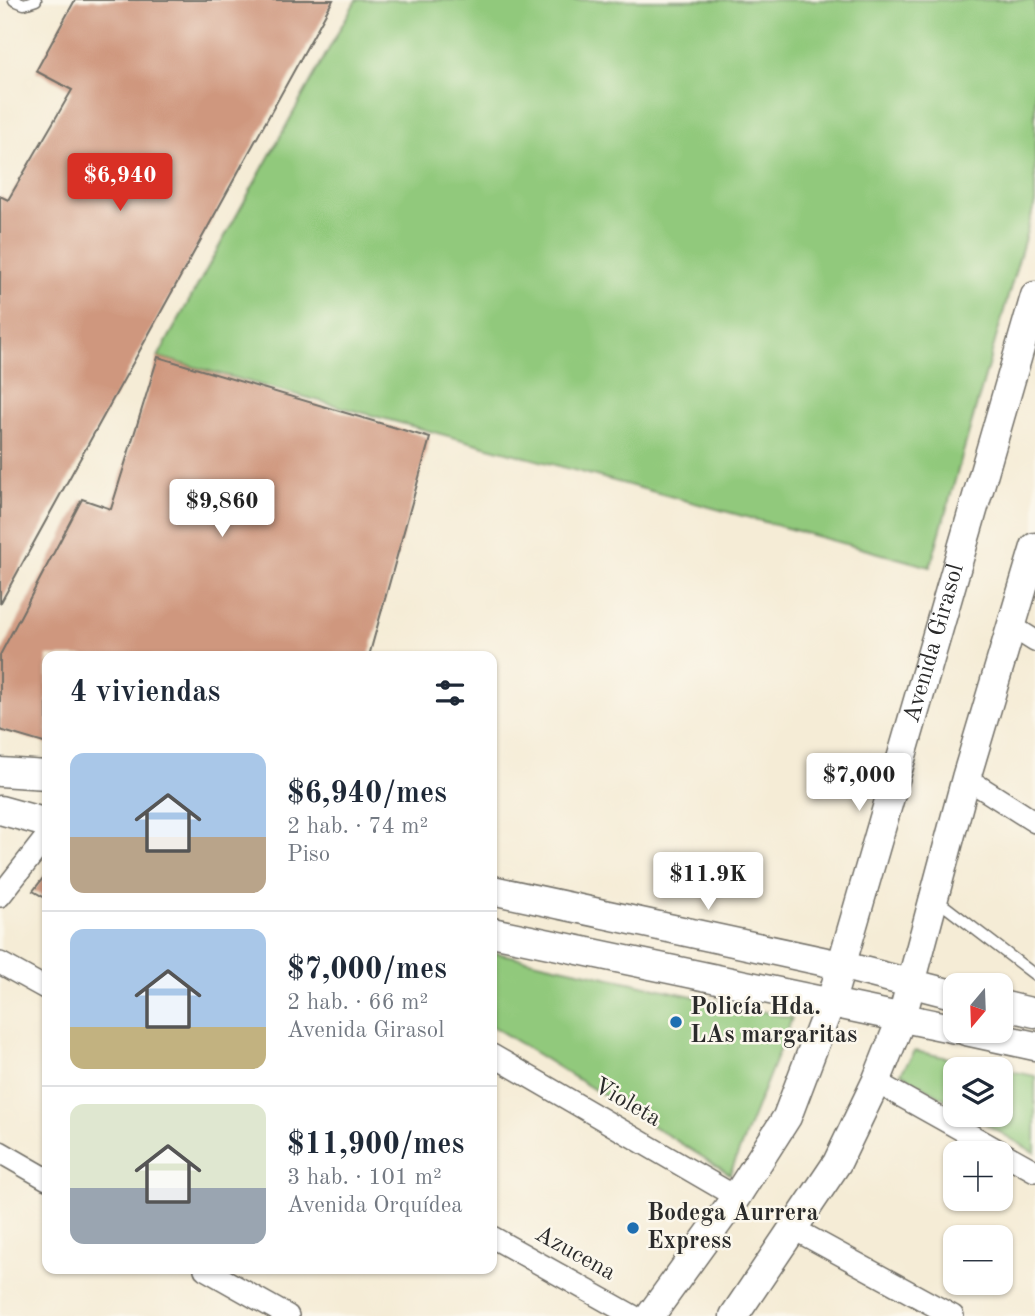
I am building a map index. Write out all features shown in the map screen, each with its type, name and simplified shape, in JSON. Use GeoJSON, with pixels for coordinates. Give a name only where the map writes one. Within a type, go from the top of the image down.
{"type":"FeatureCollection","features":[{"type":"Feature","properties":{"kind":"street","name":"Avenida Girasol"},"geometry":{"type":"LineString","coordinates":[[650,1316],[736,1197],[788,1117],[831,1001],[1035,296]]}},
{"type":"Feature","properties":{"kind":"street"},"geometry":{"type":"LineString","coordinates":[[734,1316],[837,1163],[876,1082],[902,1017],[966,778],[1035,547]]}},
{"type":"Feature","properties":{"kind":"street"},"geometry":{"type":"LineString","coordinates":[[1011,626],[1035,641]]}},
{"type":"Feature","properties":{"kind":"street"},"geometry":{"type":"LineString","coordinates":[[0,772],[42,775]]}},
{"type":"Feature","properties":{"kind":"street"},"geometry":{"type":"LineString","coordinates":[[966,778],[1035,822]]}},
{"type":"Feature","properties":{"kind":"street"},"geometry":{"type":"LineString","coordinates":[[0,810],[42,822]]}},
{"type":"Feature","properties":{"kind":"street"},"geometry":{"type":"LineString","coordinates":[[0,896],[42,842]]}},
{"type":"Feature","properties":{"kind":"street"},"geometry":{"type":"LineString","coordinates":[[497,891],[840,965],[943,992]]}},
{"type":"Feature","properties":{"kind":"street"},"geometry":{"type":"LineString","coordinates":[[497,933],[943,1026]]}},
{"type":"Feature","properties":{"kind":"street"},"geometry":{"type":"LineString","coordinates":[[0,963],[42,986]]}},
{"type":"Feature","properties":{"kind":"street"},"geometry":{"type":"LineString","coordinates":[[1013,1008],[1035,1013]]}},
{"type":"Feature","properties":{"kind":"street"},"geometry":{"type":"LineString","coordinates":[[1013,1041],[1035,1046]]}},
{"type":"Feature","properties":{"kind":"street","name":"Violeta"},"geometry":{"type":"LineString","coordinates":[[497,1058],[736,1197]]}},
{"type":"Feature","properties":{"kind":"street"},"geometry":{"type":"LineString","coordinates":[[876,1082],[1035,1171]]}},
{"type":"Feature","properties":{"kind":"street"},"geometry":{"type":"LineString","coordinates":[[0,1152],[42,1176]]}},
{"type":"Feature","properties":{"kind":"street"},"geometry":{"type":"LineString","coordinates":[[794,1229],[953,1316]]}},
{"type":"Feature","properties":{"kind":"street","name":"Azucena"},"geometry":{"type":"LineString","coordinates":[[497,1240],[633,1316]]}},
{"type":"Feature","properties":{"kind":"street"},"geometry":{"type":"LineString","coordinates":[[214,1274],[288,1316]]}},
{"type":"Feature","properties":{"kind":"lane"},"geometry":{"type":"LineString","coordinates":[[14,0],[24,4],[36,0]]}},
{"type":"Feature","properties":{"kind":"lane"},"geometry":{"type":"LineString","coordinates":[[933,897],[1035,975]]}},
{"type":"Feature","properties":{"kind":"green space"},"geometry":{"type":"Polygon","coordinates":[[[356,0],[1035,0],[1035,203],[930,567],[158,357],[356,0]]]}},
{"type":"Feature","properties":{"kind":"green space"},"geometry":{"type":"Polygon","coordinates":[[[497,953],[792,1018],[730,1174],[497,1029],[497,953]]]}},
{"type":"Feature","properties":{"kind":"green space"},"geometry":{"type":"Polygon","coordinates":[[[915,1051],[944,1057],[943,1098],[901,1073],[915,1051]]]}},
{"type":"Feature","properties":{"kind":"green space"},"geometry":{"type":"Polygon","coordinates":[[[1013,1071],[1035,1076],[1035,1153],[991,1127],[1013,1127],[1013,1071]]]}},
{"type":"Feature","properties":{"kind":"building"},"geometry":{"type":"Polygon","coordinates":[[[75,0],[333,0],[0,604],[0,196],[8,200],[72,90],[36,71],[75,0]]]}},
{"type":"Feature","properties":{"kind":"building"},"geometry":{"type":"Polygon","coordinates":[[[158,357],[430,438],[370,651],[42,651],[42,743],[0,730],[0,655],[82,499],[111,509],[158,357]]]}},
{"type":"Feature","properties":{"kind":"building"},"geometry":{"type":"Polygon","coordinates":[[[42,879],[42,896],[33,891],[42,879]]]}},
{"type":"Feature","properties":{"kind":"place","name":"Policía Hda. LAs margaritas"},"geometry":{"type":"Point","coordinates":[676,1022]}},
{"type":"Feature","properties":{"kind":"place","name":"Bodega Aurrera Express"},"geometry":{"type":"Point","coordinates":[633,1228]}}]}
